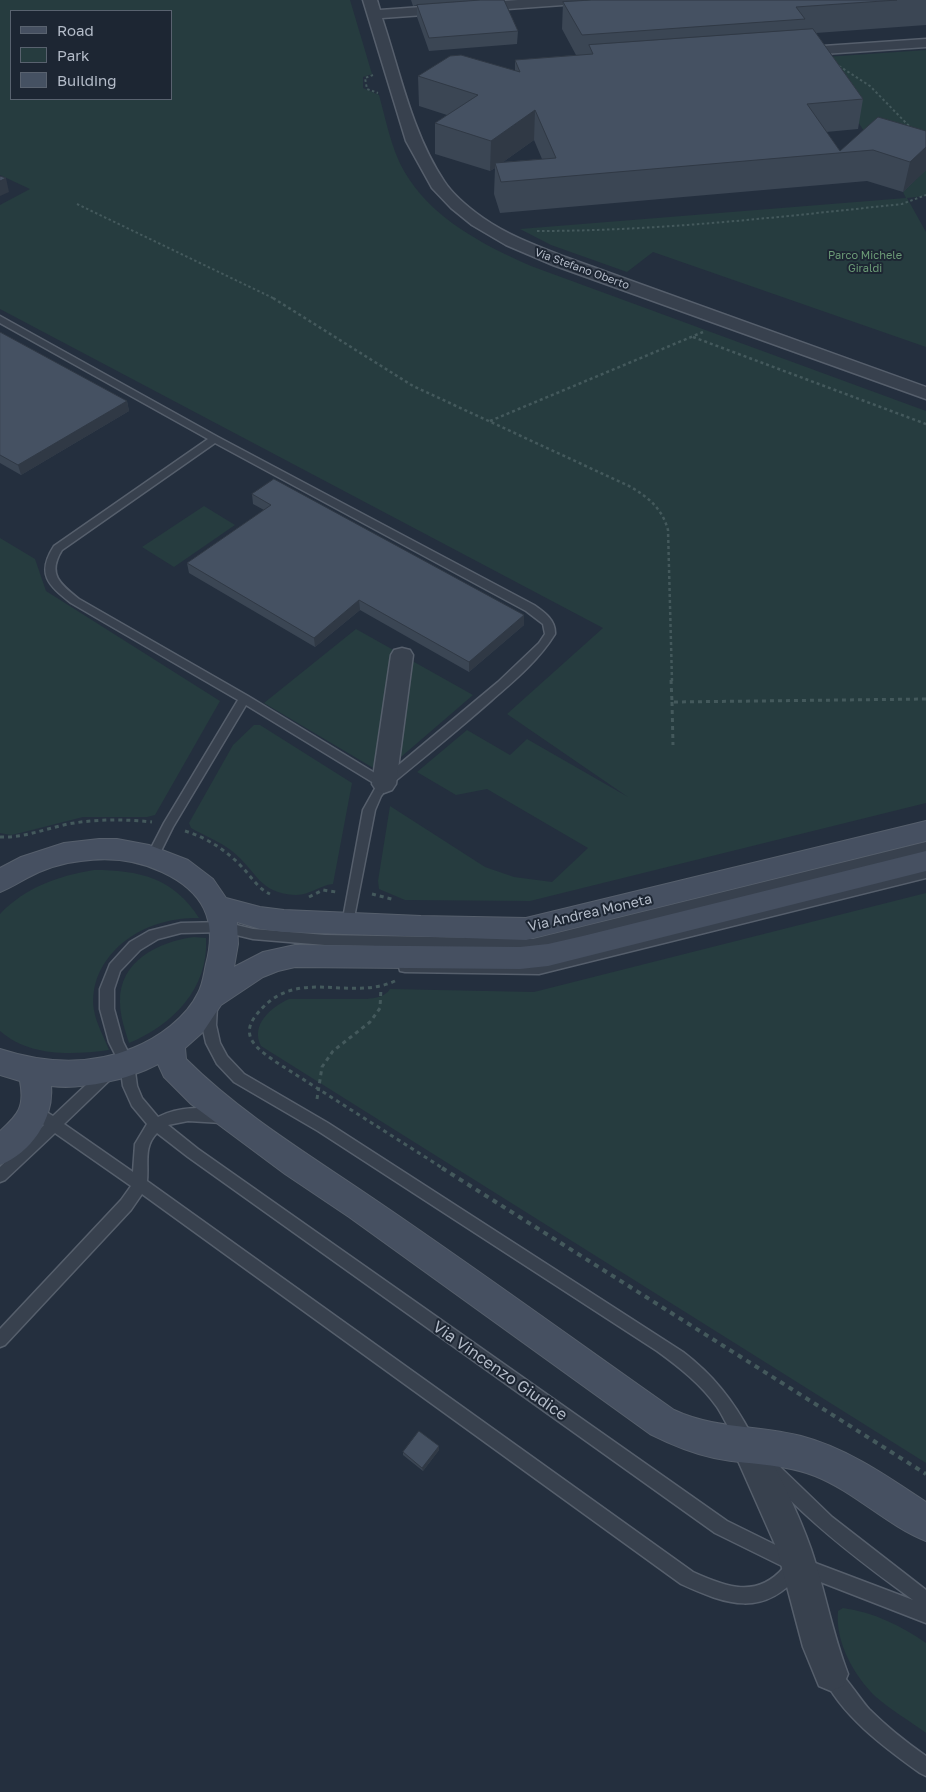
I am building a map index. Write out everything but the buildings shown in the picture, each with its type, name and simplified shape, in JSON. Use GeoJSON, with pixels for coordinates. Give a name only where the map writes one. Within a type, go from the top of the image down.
{"type":"FeatureCollection","features":[{"type":"Feature","properties":{"kind":"street"},"geometry":{"type":"LineString","coordinates":[[372,7],[577,0]]}},
{"type":"Feature","properties":{"kind":"street","name":"Via Stefano Oberto"},"geometry":{"type":"LineString","coordinates":[[372,7],[403,82],[414,141],[424,162],[442,190],[470,216],[512,241],[546,256],[926,393]]}},
{"type":"Feature","properties":{"kind":"street"},"geometry":{"type":"LineString","coordinates":[[781,53],[926,43]]}},
{"type":"Feature","properties":{"kind":"street"},"geometry":{"type":"LineString","coordinates":[[384,784],[402,655]]}},
{"type":"Feature","properties":{"kind":"street","name":"Via Andrea Moneta"},"geometry":{"type":"LineString","coordinates":[[726,903],[926,831]]}},
{"type":"Feature","properties":{"kind":"street"},"geometry":{"type":"LineString","coordinates":[[0,881],[33,864],[61,855],[92,850],[124,850],[153,856],[169,862],[196,880],[221,917],[223,954],[210,999],[192,1023],[170,1042],[149,1054],[120,1066],[76,1075],[42,1099],[29,1124],[0,1151]]}},
{"type":"Feature","properties":{"kind":"street","name":"Via Andrea Moneta"},"geometry":{"type":"LineString","coordinates":[[210,999],[263,965],[284,957],[307,955],[533,958],[668,917],[926,861]]}},
{"type":"Feature","properties":{"kind":"street"},"geometry":{"type":"LineString","coordinates":[[0,863],[33,864]]}},
{"type":"Feature","properties":{"kind":"street","name":"Via Andrea Moneta"},"geometry":{"type":"LineString","coordinates":[[221,917],[348,924],[526,929],[668,917]]}},
{"type":"Feature","properties":{"kind":"street"},"geometry":{"type":"LineString","coordinates":[[170,1042],[171,1060],[182,1076],[202,1095],[662,1422],[684,1434],[701,1439],[786,1450],[817,1459],[840,1469],[926,1522]]}},
{"type":"Feature","properties":{"kind":"street"},"geometry":{"type":"LineString","coordinates":[[0,1062],[42,1099]]}},
{"type":"Feature","properties":{"kind":"street"},"geometry":{"type":"LineString","coordinates":[[747,1445],[784,1524],[798,1563],[819,1646],[831,1674]]}},
{"type":"Feature","properties":{"kind":"lane"},"geometry":{"type":"LineString","coordinates":[[0,319],[215,439],[530,608],[543,617],[550,628],[548,640],[535,655],[384,784],[376,794],[369,810],[348,924]]}},
{"type":"Feature","properties":{"kind":"lane"},"geometry":{"type":"LineString","coordinates":[[215,439],[66,542],[53,554],[50,561],[50,574],[56,586],[76,601],[244,699],[384,784]]}},
{"type":"Feature","properties":{"kind":"lane"},"geometry":{"type":"LineString","coordinates":[[153,856],[168,826],[244,699]]}},
{"type":"Feature","properties":{"kind":"lane","name":"Via Andrea Moneta"},"geometry":{"type":"LineString","coordinates":[[726,903],[926,847]]}},
{"type":"Feature","properties":{"kind":"lane","name":"Via Andrea Moneta"},"geometry":{"type":"LineString","coordinates":[[726,903],[926,873]]}},
{"type":"Feature","properties":{"kind":"lane","name":"Via Andrea Moneta"},"geometry":{"type":"LineString","coordinates":[[221,917],[253,934],[292,938],[525,944],[668,917]]}},
{"type":"Feature","properties":{"kind":"lane","name":"Via Vincenzo Giudice"},"geometry":{"type":"LineString","coordinates":[[221,917],[193,927],[168,931],[143,941],[119,962],[108,984],[107,1009],[120,1066],[137,1102],[156,1124],[194,1153],[706,1517],[736,1535],[798,1563],[926,1614]]}},
{"type":"Feature","properties":{"kind":"lane"},"geometry":{"type":"LineString","coordinates":[[210,999],[209,1025],[213,1043],[222,1060],[239,1078],[323,1127],[591,1298],[689,1365],[702,1375],[720,1396],[747,1445],[792,1492],[874,1562],[926,1600]]}},
{"type":"Feature","properties":{"kind":"lane"},"geometry":{"type":"LineString","coordinates":[[0,1176],[42,1099],[120,1066]]}},
{"type":"Feature","properties":{"kind":"lane"},"geometry":{"type":"LineString","coordinates":[[42,1099],[140,1184],[687,1578],[723,1594],[750,1597],[773,1590],[788,1578],[798,1563]]}},
{"type":"Feature","properties":{"kind":"lane"},"geometry":{"type":"LineString","coordinates":[[0,1340],[126,1205],[140,1184],[142,1144],[156,1124],[177,1116],[190,1114],[234,1118]]}},
{"type":"Feature","properties":{"kind":"lane"},"geometry":{"type":"LineString","coordinates":[[831,1674],[854,1707],[880,1732],[926,1767]]}},
{"type":"Feature","properties":{"kind":"path"},"geometry":{"type":"LineString","coordinates":[[800,52],[858,75],[883,96],[913,130]]}},
{"type":"Feature","properties":{"kind":"path"},"geometry":{"type":"LineString","coordinates":[[535,230],[575,231],[720,222],[902,204],[926,195]]}},
{"type":"Feature","properties":{"kind":"path"},"geometry":{"type":"LineString","coordinates":[[77,204],[270,296],[400,379],[630,486],[646,496],[662,511],[668,530],[673,745]]}},
{"type":"Feature","properties":{"kind":"path"},"geometry":{"type":"LineString","coordinates":[[490,422],[728,322]]}},
{"type":"Feature","properties":{"kind":"path"},"geometry":{"type":"LineString","coordinates":[[693,336],[926,424]]}},
{"type":"Feature","properties":{"kind":"path"},"geometry":{"type":"LineString","coordinates":[[672,702],[926,699]]}},
{"type":"Feature","properties":{"kind":"path"},"geometry":{"type":"LineString","coordinates":[[0,837],[17,838],[55,827],[88,821],[124,819],[155,823]]}},
{"type":"Feature","properties":{"kind":"path"},"geometry":{"type":"LineString","coordinates":[[179,829],[200,837],[219,848],[239,863],[261,890],[278,896]]}},
{"type":"Feature","properties":{"kind":"path"},"geometry":{"type":"LineString","coordinates":[[306,898],[323,890],[339,892]]}},
{"type":"Feature","properties":{"kind":"path"},"geometry":{"type":"LineString","coordinates":[[369,894],[398,901]]}},
{"type":"Feature","properties":{"kind":"path"},"geometry":{"type":"LineString","coordinates":[[317,1099],[319,1089],[322,1067],[333,1051],[370,1022],[380,1008],[381,988],[304,987],[280,992],[264,1005],[250,1024],[248,1036],[254,1045],[319,1089],[926,1474]]}},
{"type":"Feature","properties":{"kind":"green space"},"geometry":{"type":"Polygon","coordinates":[[[0,0],[350,0],[372,74],[363,77],[363,88],[379,95],[389,134],[404,171],[428,203],[443,216],[477,239],[531,266],[926,411],[926,803],[530,901],[405,900],[379,889],[378,881],[390,806],[485,867],[514,877],[552,882],[588,848],[487,789],[456,795],[417,772],[467,730],[510,755],[527,739],[628,797],[507,714],[603,628],[0,309],[0,205],[30,189],[0,175],[0,0]]]}},
{"type":"Feature","properties":{"kind":"green space"},"geometry":{"type":"Polygon","coordinates":[[[926,50],[926,164],[864,131],[821,66],[810,58],[926,50]]]}},
{"type":"Feature","properties":{"kind":"green space","name":"Parco Michele Giraldi"},"geometry":{"type":"Polygon","coordinates":[[[926,170],[926,196],[907,198],[926,232],[926,347],[653,252],[627,272],[551,245],[520,229],[906,198],[903,192],[926,170]]]}},
{"type":"Feature","properties":{"kind":"green space"},"geometry":{"type":"Polygon","coordinates":[[[204,506],[235,525],[174,567],[142,547],[204,506]]]}},
{"type":"Feature","properties":{"kind":"green space"},"geometry":{"type":"Polygon","coordinates":[[[0,538],[35,559],[46,591],[220,701],[155,815],[147,817],[83,817],[11,835],[0,833],[0,538]]]}},
{"type":"Feature","properties":{"kind":"green space"},"geometry":{"type":"Polygon","coordinates":[[[356,629],[397,652],[380,772],[264,703],[356,629]]]}},
{"type":"Feature","properties":{"kind":"green space"},"geometry":{"type":"Polygon","coordinates":[[[407,658],[473,695],[394,763],[407,658]]]}},
{"type":"Feature","properties":{"kind":"green space"},"geometry":{"type":"Polygon","coordinates":[[[254,725],[260,725],[352,783],[333,884],[301,895],[274,890],[266,886],[232,851],[191,828],[189,823],[233,745],[254,725]]]}},
{"type":"Feature","properties":{"kind":"green space"},"geometry":{"type":"Polygon","coordinates":[[[94,870],[126,872],[154,879],[167,885],[178,894],[189,904],[199,918],[171,921],[147,928],[134,935],[111,954],[97,980],[94,995],[95,1015],[109,1050],[66,1053],[38,1050],[24,1046],[0,1031],[0,914],[21,897],[43,884],[55,879],[94,870]]]}},
{"type":"Feature","properties":{"kind":"green space"},"geometry":{"type":"Polygon","coordinates":[[[926,893],[926,1463],[261,1046],[258,1038],[260,1024],[264,1018],[275,1007],[289,999],[367,999],[383,995],[390,989],[534,992],[926,893]]]}},
{"type":"Feature","properties":{"kind":"green space"},"geometry":{"type":"Polygon","coordinates":[[[194,937],[206,938],[205,956],[195,988],[185,1002],[160,1026],[129,1043],[120,1007],[121,988],[126,975],[143,956],[155,949],[194,937]]]}},
{"type":"Feature","properties":{"kind":"green space"},"geometry":{"type":"Polygon","coordinates":[[[843,1608],[887,1621],[926,1643],[926,1733],[882,1702],[860,1679],[848,1658],[840,1635],[838,1611],[843,1608]]]}}]}
